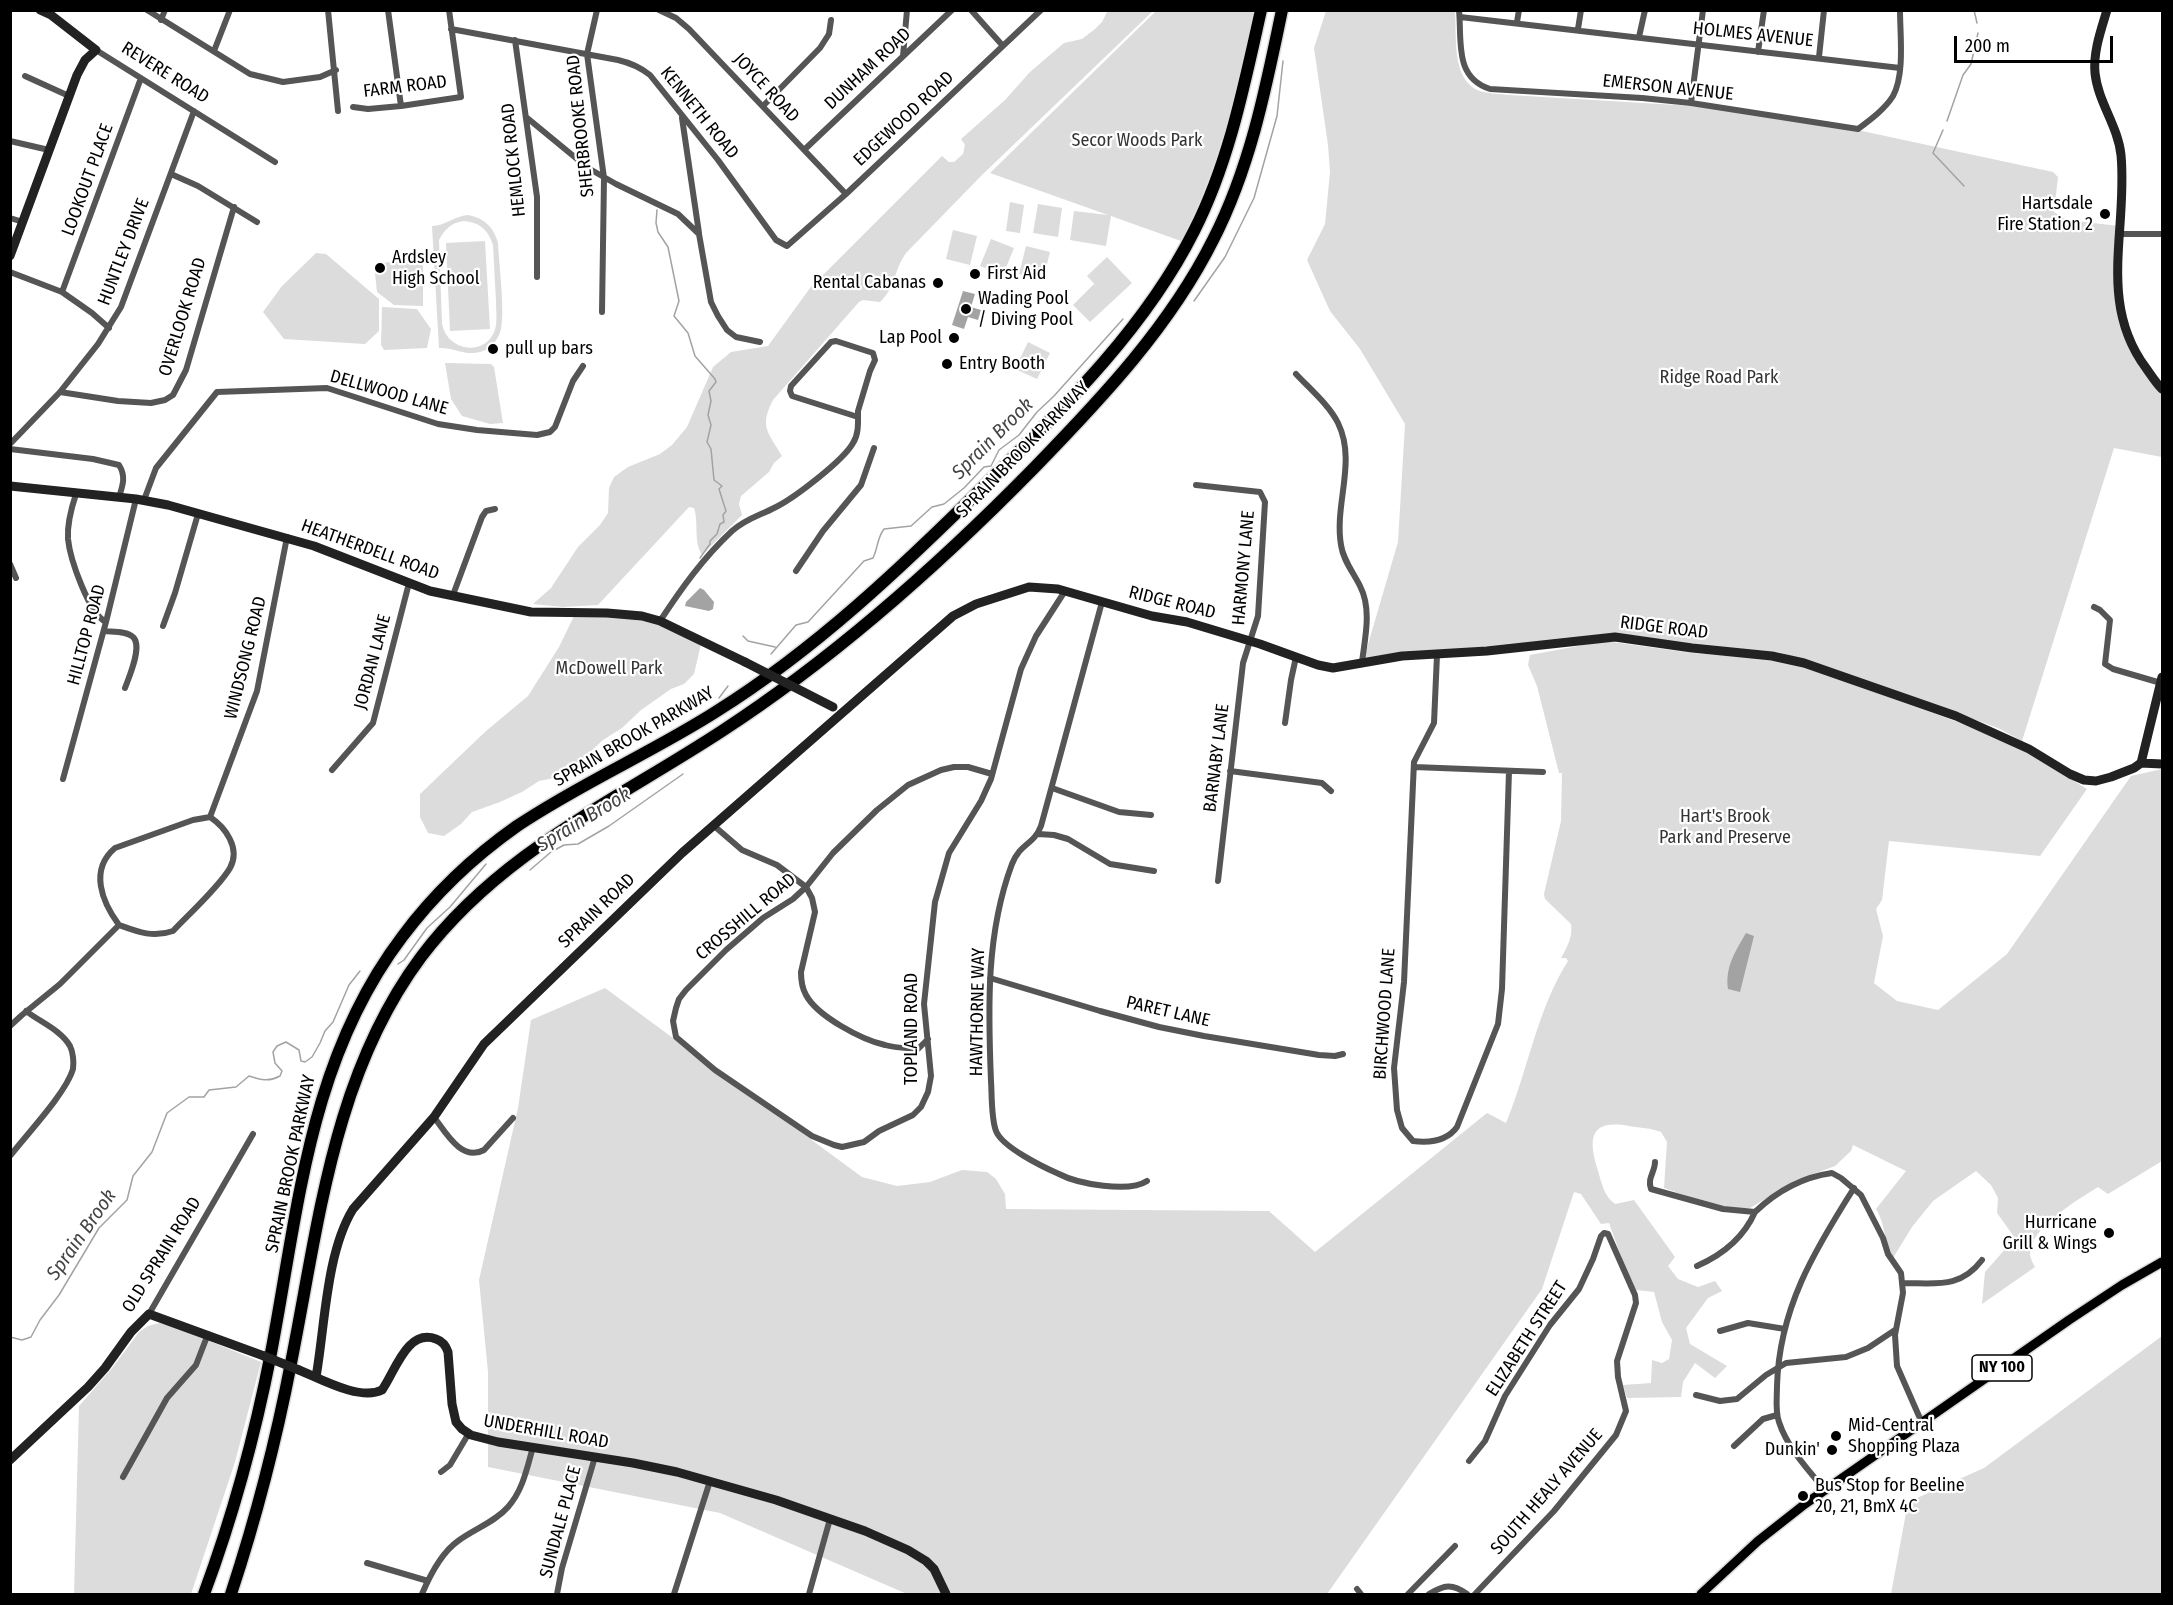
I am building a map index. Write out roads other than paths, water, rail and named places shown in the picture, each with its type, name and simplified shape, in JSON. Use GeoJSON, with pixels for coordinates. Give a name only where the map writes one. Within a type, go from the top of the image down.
{"type":"FeatureCollection","features":[{"type":"Feature","properties":{"kind":"highway","name":"SPRAIN BROOK PARKWAY"},"geometry":{"type":"LineString","coordinates":[[204,1594],[235,1503],[255,1428],[319,1106],[345,1034],[362,999],[388,957],[436,897],[501,838],[550,806],[711,716],[813,643],[922,546],[1067,402],[1142,313],[1175,265],[1194,231],[1214,187],[1229,141],[1260,10]]}},
{"type":"Feature","properties":{"kind":"highway","name":"SPRAIN BROOK PARKWAY"},"geometry":{"type":"LineString","coordinates":[[231,1594],[257,1509],[278,1424],[323,1194],[342,1119],[369,1045],[407,978],[455,917],[482,889],[512,864],[576,820],[732,724],[849,638],[958,542],[1088,411],[1174,305],[1205,256],[1222,221],[1237,185],[1254,130],[1282,10]]}},
{"type":"Feature","properties":{"kind":"main road","name":"NY 100"},"geometry":{"type":"LineString","coordinates":[[1701,1594],[1764,1536],[1824,1490],[2122,1285],[2163,1262]]}},
{"type":"Feature","properties":{"kind":"street","name":"REVERE ROAD"},"geometry":{"type":"LineString","coordinates":[[40,10],[51,15],[96,50],[275,162]]}},
{"type":"Feature","properties":{"kind":"street"},"geometry":{"type":"LineString","coordinates":[[147,10],[250,74],[284,82],[303,81],[336,70]]}},
{"type":"Feature","properties":{"kind":"street"},"geometry":{"type":"LineString","coordinates":[[161,20],[165,10]]}},
{"type":"Feature","properties":{"kind":"street"},"geometry":{"type":"LineString","coordinates":[[214,51],[230,10]]}},
{"type":"Feature","properties":{"kind":"street"},"geometry":{"type":"LineString","coordinates":[[328,10],[339,111]]}},
{"type":"Feature","properties":{"kind":"street"},"geometry":{"type":"LineString","coordinates":[[388,10],[401,106]]}},
{"type":"Feature","properties":{"kind":"street"},"geometry":{"type":"LineString","coordinates":[[449,10],[451,29]]}},
{"type":"Feature","properties":{"kind":"street","name":"SHERBROOKE ROAD"},"geometry":{"type":"LineString","coordinates":[[597,10],[587,54],[604,178],[602,312]]}},
{"type":"Feature","properties":{"kind":"street","name":"JOYCE ROAD"},"geometry":{"type":"LineString","coordinates":[[659,10],[676,18],[689,29],[846,194]]}},
{"type":"Feature","properties":{"kind":"street"},"geometry":{"type":"LineString","coordinates":[[903,57],[907,10]]}},
{"type":"Feature","properties":{"kind":"street","name":"DUNHAM ROAD"},"geometry":{"type":"LineString","coordinates":[[804,150],[951,10]]}},
{"type":"Feature","properties":{"kind":"street"},"geometry":{"type":"LineString","coordinates":[[971,10],[1003,46]]}},
{"type":"Feature","properties":{"kind":"street","name":"EDGEWOOD ROAD"},"geometry":{"type":"LineString","coordinates":[[785,246],[846,194],[1041,10]]}},
{"type":"Feature","properties":{"kind":"street"},"geometry":{"type":"LineString","coordinates":[[1517,22],[1519,10]]}},
{"type":"Feature","properties":{"kind":"street"},"geometry":{"type":"LineString","coordinates":[[1578,29],[1581,10]]}},
{"type":"Feature","properties":{"kind":"street"},"geometry":{"type":"LineString","coordinates":[[1639,37],[1646,10]]}},
{"type":"Feature","properties":{"kind":"street"},"geometry":{"type":"LineString","coordinates":[[1691,103],[1703,10]]}},
{"type":"Feature","properties":{"kind":"street"},"geometry":{"type":"LineString","coordinates":[[1758,52],[1764,10]]}},
{"type":"Feature","properties":{"kind":"street"},"geometry":{"type":"LineString","coordinates":[[1820,57],[1824,10]]}},
{"type":"Feature","properties":{"kind":"street"},"geometry":{"type":"LineString","coordinates":[[1900,10],[1900,68]]}},
{"type":"Feature","properties":{"kind":"street"},"geometry":{"type":"LineString","coordinates":[[2107,10],[2097,47],[2095,74],[2120,152],[2122,202],[2117,289],[2123,325],[2141,362],[2163,389]]}},
{"type":"Feature","properties":{"kind":"street","name":"HOLMES AVENUE"},"geometry":{"type":"LineString","coordinates":[[1459,14],[1900,68]]}},
{"type":"Feature","properties":{"kind":"street","name":"EMERSON AVENUE"},"geometry":{"type":"LineString","coordinates":[[1459,14],[1462,59],[1467,73],[1474,82],[1490,89],[1691,103],[1858,129],[1872,119],[1892,98],[1900,68]]}},
{"type":"Feature","properties":{"kind":"street"},"geometry":{"type":"LineString","coordinates":[[763,106],[820,48],[829,34],[831,20]]}},
{"type":"Feature","properties":{"kind":"street","name":"FARM ROAD"},"geometry":{"type":"LineString","coordinates":[[353,108],[401,106],[460,97],[451,29]]}},
{"type":"Feature","properties":{"kind":"street","name":"KENNETH ROAD"},"geometry":{"type":"LineString","coordinates":[[451,29],[633,63],[641,68],[650,75],[718,160],[776,240],[785,246]]}},
{"type":"Feature","properties":{"kind":"street","name":"HEMLOCK ROAD"},"geometry":{"type":"LineString","coordinates":[[515,40],[537,196],[537,277]]}},
{"type":"Feature","properties":{"kind":"street"},"geometry":{"type":"LineString","coordinates":[[10,256],[69,96],[86,60],[96,50]]}},
{"type":"Feature","properties":{"kind":"street"},"geometry":{"type":"LineString","coordinates":[[25,76],[69,96]]}},
{"type":"Feature","properties":{"kind":"street","name":"LOOKOUT PLACE"},"geometry":{"type":"LineString","coordinates":[[62,292],[141,78]]}},
{"type":"Feature","properties":{"kind":"street","name":"HUNTLEY DRIVE"},"geometry":{"type":"LineString","coordinates":[[10,447],[60,392],[109,328],[122,307],[194,111]]}},
{"type":"Feature","properties":{"kind":"street"},"geometry":{"type":"LineString","coordinates":[[682,116],[711,302],[727,330],[736,337],[760,342]]}},
{"type":"Feature","properties":{"kind":"street"},"geometry":{"type":"LineString","coordinates":[[526,117],[588,168],[678,213],[699,234]]}},
{"type":"Feature","properties":{"kind":"street"},"geometry":{"type":"LineString","coordinates":[[10,141],[49,150]]}},
{"type":"Feature","properties":{"kind":"street"},"geometry":{"type":"LineString","coordinates":[[171,174],[198,186],[257,222]]}},
{"type":"Feature","properties":{"kind":"street","name":"OVERLOOK ROAD"},"geometry":{"type":"LineString","coordinates":[[60,392],[151,403],[165,400],[172,395],[186,369],[234,207]]}},
{"type":"Feature","properties":{"kind":"street"},"geometry":{"type":"LineString","coordinates":[[10,218],[23,222]]}},
{"type":"Feature","properties":{"kind":"street"},"geometry":{"type":"LineString","coordinates":[[2120,234],[2163,234]]}},
{"type":"Feature","properties":{"kind":"street"},"geometry":{"type":"LineString","coordinates":[[10,272],[62,292],[109,328]]}},
{"type":"Feature","properties":{"kind":"street"},"geometry":{"type":"LineString","coordinates":[[660,621],[683,586],[731,532],[747,518],[782,504],[818,478],[853,444],[867,378],[875,360],[873,353],[836,341],[831,342],[791,386],[790,392],[792,396],[858,420]]}},
{"type":"Feature","properties":{"kind":"street","name":"DELLWOOD LANE"},"geometry":{"type":"LineString","coordinates":[[140,499],[156,468],[217,392],[327,388],[438,424],[537,435],[550,432],[555,427],[573,381],[583,366]]}},
{"type":"Feature","properties":{"kind":"street"},"geometry":{"type":"LineString","coordinates":[[1296,374],[1338,422],[1346,448],[1339,533],[1344,556],[1361,588],[1367,612],[1362,662]]}},
{"type":"Feature","properties":{"kind":"street"},"geometry":{"type":"LineString","coordinates":[[10,447],[119,465],[124,479],[119,497]]}},
{"type":"Feature","properties":{"kind":"street"},"geometry":{"type":"LineString","coordinates":[[796,571],[823,531],[861,485],[874,448]]}},
{"type":"Feature","properties":{"kind":"street","name":"HARMONY LANE"},"geometry":{"type":"LineString","coordinates":[[1196,485],[1246,489],[1260,492],[1264,498],[1257,615],[1250,640]]}},
{"type":"Feature","properties":{"kind":"street","name":"HEATHERDELL ROAD"},"geometry":{"type":"LineString","coordinates":[[10,486],[140,499],[287,537],[430,591],[531,612],[630,614],[660,621],[843,713]]}},
{"type":"Feature","properties":{"kind":"street"},"geometry":{"type":"LineString","coordinates":[[76,494],[68,525],[70,550],[96,615],[106,622]]}},
{"type":"Feature","properties":{"kind":"street","name":"HILLTOP ROAD"},"geometry":{"type":"LineString","coordinates":[[63,779],[140,499]]}},
{"type":"Feature","properties":{"kind":"street"},"geometry":{"type":"LineString","coordinates":[[453,595],[482,517],[486,511],[495,509]]}},
{"type":"Feature","properties":{"kind":"street"},"geometry":{"type":"LineString","coordinates":[[163,627],[198,514]]}},
{"type":"Feature","properties":{"kind":"street","name":"WINDSONG ROAD"},"geometry":{"type":"LineString","coordinates":[[210,817],[257,692],[287,537]]}},
{"type":"Feature","properties":{"kind":"street"},"geometry":{"type":"LineString","coordinates":[[10,564],[16,578]]}},
{"type":"Feature","properties":{"kind":"street","name":"JORDAN LANE"},"geometry":{"type":"LineString","coordinates":[[332,770],[372,723],[409,583]]}},
{"type":"Feature","properties":{"kind":"street","name":"SPRAIN ROAD"},"geometry":{"type":"LineString","coordinates":[[316,1377],[334,1263],[346,1220],[353,1209],[434,1117],[484,1044],[713,825],[953,616],[976,604],[1005,594],[1029,587],[1043,587]]}},
{"type":"Feature","properties":{"kind":"street","name":"RIDGE ROAD"},"geometry":{"type":"LineString","coordinates":[[1043,587],[1250,640],[1318,665],[1333,668],[1402,656],[1437,655],[1624,637],[1692,648],[1772,656],[1804,663],[1956,716],[2029,749],[2084,780],[2096,781],[2111,777],[2141,763]]}},
{"type":"Feature","properties":{"kind":"street","name":"TOPLAND ROAD"},"geometry":{"type":"LineString","coordinates":[[801,1128],[827,1143],[842,1147],[864,1142],[879,1131],[914,1114],[925,1099],[930,1084],[930,1056],[924,1004],[935,902],[949,853],[981,801],[992,774],[1021,669],[1036,636],[1065,591]]}},
{"type":"Feature","properties":{"kind":"street"},"geometry":{"type":"LineString","coordinates":[[1102,602],[1038,834],[1068,839],[1110,864],[1154,871]]}},
{"type":"Feature","properties":{"kind":"street"},"geometry":{"type":"LineString","coordinates":[[2094,607],[2110,620],[2105,664],[2113,669],[2162,680],[2141,763],[2163,764]]}},
{"type":"Feature","properties":{"kind":"street"},"geometry":{"type":"LineString","coordinates":[[104,631],[129,634],[136,643],[136,653],[125,688]]}},
{"type":"Feature","properties":{"kind":"street","name":"BARNABY LANE"},"geometry":{"type":"LineString","coordinates":[[1218,881],[1243,663],[1250,640]]}},
{"type":"Feature","properties":{"kind":"street","name":"BIRCHWOOD LANE"},"geometry":{"type":"LineString","coordinates":[[1437,655],[1434,723],[1414,762],[1404,982],[1394,1068],[1397,1110],[1402,1128],[1413,1141],[1428,1143],[1452,1134],[1457,1127],[1498,1024],[1502,989],[1509,771]]}},
{"type":"Feature","properties":{"kind":"street"},"geometry":{"type":"LineString","coordinates":[[1284,723],[1296,657]]}},
{"type":"Feature","properties":{"kind":"street","name":"CROSSHILL ROAD"},"geometry":{"type":"LineString","coordinates":[[801,1128],[697,1056],[676,1037],[673,1021],[679,999],[726,950],[763,918],[807,887],[833,853],[877,810],[908,785],[941,770],[954,767],[968,767],[992,774]]}},
{"type":"Feature","properties":{"kind":"street"},"geometry":{"type":"LineString","coordinates":[[1414,768],[1543,772]]}},
{"type":"Feature","properties":{"kind":"street"},"geometry":{"type":"LineString","coordinates":[[1230,771],[1322,783],[1331,791]]}},
{"type":"Feature","properties":{"kind":"street"},"geometry":{"type":"LineString","coordinates":[[1052,788],[1119,812],[1151,814]]}},
{"type":"Feature","properties":{"kind":"street"},"geometry":{"type":"LineString","coordinates":[[210,817],[222,825],[229,836],[233,853],[232,862],[225,874],[173,931],[152,935],[119,925],[101,894],[101,874],[107,855],[115,848],[193,820],[210,817]]}},
{"type":"Feature","properties":{"kind":"street"},"geometry":{"type":"LineString","coordinates":[[713,825],[742,850],[777,865],[807,887],[815,912],[801,972],[801,982],[812,1004],[847,1030],[867,1040],[886,1046],[918,1049],[924,1056],[930,1056]]}},
{"type":"Feature","properties":{"kind":"street","name":"HAWTHORNE WAY"},"geometry":{"type":"LineString","coordinates":[[1038,834],[1035,839],[1022,846],[1017,852],[1011,867],[997,921],[991,958],[989,1042],[995,1130],[1021,1154],[1077,1181],[1127,1186],[1147,1181]]}},
{"type":"Feature","properties":{"kind":"street"},"geometry":{"type":"LineString","coordinates":[[10,1026],[60,984],[119,925]]}},
{"type":"Feature","properties":{"kind":"street","name":"PARET LANE"},"geometry":{"type":"LineString","coordinates":[[990,978],[1100,1011],[1194,1034],[1318,1055],[1343,1054]]}},
{"type":"Feature","properties":{"kind":"street"},"geometry":{"type":"LineString","coordinates":[[10,1156],[64,1088],[74,1066],[68,1044],[55,1031],[26,1011]]}},
{"type":"Feature","properties":{"kind":"street"},"geometry":{"type":"LineString","coordinates":[[918,1049],[928,1039]]}},
{"type":"Feature","properties":{"kind":"street"},"geometry":{"type":"LineString","coordinates":[[434,1117],[460,1149],[468,1154],[484,1150],[513,1118]]}},
{"type":"Feature","properties":{"kind":"street","name":"OLD SPRAIN ROAD"},"geometry":{"type":"LineString","coordinates":[[10,1460],[88,1387],[131,1332],[149,1314],[253,1134]]}},
{"type":"Feature","properties":{"kind":"street"},"geometry":{"type":"LineString","coordinates":[[1655,1162],[1655,1168],[1649,1178],[1651,1189],[1723,1209],[1755,1212]]}},
{"type":"Feature","properties":{"kind":"street"},"geometry":{"type":"LineString","coordinates":[[1697,1266],[1714,1259],[1737,1239],[1755,1212],[1770,1198],[1796,1184],[1821,1174],[1832,1173],[1854,1188],[1861,1195],[1883,1238],[1888,1254],[1901,1273],[1903,1293],[1895,1330],[1897,1366],[1922,1424]]}},
{"type":"Feature","properties":{"kind":"street"},"geometry":{"type":"LineString","coordinates":[[1824,1490],[1793,1449],[1780,1425],[1777,1415],[1777,1368],[1785,1329],[1804,1272],[1854,1188]]}},
{"type":"Feature","properties":{"kind":"street","name":"ELIZABETH STREET"},"geometry":{"type":"LineString","coordinates":[[1468,1461],[1485,1441],[1505,1396],[1550,1325],[1579,1289],[1601,1236],[1606,1233]]}},
{"type":"Feature","properties":{"kind":"street","name":"SOUTH HEALY AVENUE"},"geometry":{"type":"LineString","coordinates":[[1475,1594],[1562,1502],[1613,1440],[1625,1416],[1626,1407],[1617,1366],[1620,1350],[1635,1310],[1636,1299],[1611,1238],[1606,1233]]}},
{"type":"Feature","properties":{"kind":"street"},"geometry":{"type":"LineString","coordinates":[[1903,1283],[1957,1281],[1972,1273],[1982,1260]]}},
{"type":"Feature","properties":{"kind":"street","name":"UNDERHILL ROAD"},"geometry":{"type":"LineString","coordinates":[[149,1314],[208,1334],[351,1390],[368,1394],[378,1392],[388,1382],[406,1350],[415,1340],[424,1337],[438,1340],[448,1352],[452,1404],[456,1422],[469,1433],[483,1438],[643,1465],[776,1500],[908,1550],[934,1569],[946,1594]]}},
{"type":"Feature","properties":{"kind":"street"},"geometry":{"type":"LineString","coordinates":[[1720,1332],[1748,1323],[1785,1329]]}},
{"type":"Feature","properties":{"kind":"street"},"geometry":{"type":"LineString","coordinates":[[1696,1395],[1720,1401],[1737,1399],[1777,1368],[1789,1362],[1846,1357],[1868,1348],[1895,1330]]}},
{"type":"Feature","properties":{"kind":"street"},"geometry":{"type":"LineString","coordinates":[[123,1477],[167,1398],[196,1365],[208,1334]]}},
{"type":"Feature","properties":{"kind":"street"},"geometry":{"type":"LineString","coordinates":[[1734,1446],[1763,1419],[1777,1415]]}},
{"type":"Feature","properties":{"kind":"street"},"geometry":{"type":"LineString","coordinates":[[441,1472],[450,1465],[469,1433]]}},
{"type":"Feature","properties":{"kind":"street"},"geometry":{"type":"LineString","coordinates":[[422,1594],[438,1563],[456,1542],[500,1515],[509,1506],[520,1489],[533,1447]]}},
{"type":"Feature","properties":{"kind":"street","name":"SUNDALE PLACE"},"geometry":{"type":"LineString","coordinates":[[557,1594],[562,1568],[594,1457]]}},
{"type":"Feature","properties":{"kind":"street"},"geometry":{"type":"LineString","coordinates":[[674,1594],[710,1481]]}},
{"type":"Feature","properties":{"kind":"street"},"geometry":{"type":"LineString","coordinates":[[809,1594],[830,1519]]}},
{"type":"Feature","properties":{"kind":"street"},"geometry":{"type":"LineString","coordinates":[[1408,1594],[1455,1546]]}},
{"type":"Feature","properties":{"kind":"street"},"geometry":{"type":"LineString","coordinates":[[367,1563],[428,1581]]}},
{"type":"Feature","properties":{"kind":"street"},"geometry":{"type":"LineString","coordinates":[[1429,1594],[1451,1585],[1467,1594]]}},
{"type":"Feature","properties":{"kind":"waterway"},"geometry":{"type":"LineString","coordinates":[[1974,10],[1977,23]]}},
{"type":"Feature","properties":{"kind":"waterway"},"geometry":{"type":"LineString","coordinates":[[1947,121],[1963,75],[1971,64],[1978,33]]}},
{"type":"Feature","properties":{"kind":"waterway","name":"Sprain Brook"},"geometry":{"type":"LineString","coordinates":[[1194,301],[1225,257],[1254,198],[1277,116],[1283,61]]}},
{"type":"Feature","properties":{"kind":"waterway"},"geometry":{"type":"LineString","coordinates":[[1943,130],[1933,153],[1964,186]]}},
{"type":"Feature","properties":{"kind":"waterway"},"geometry":{"type":"LineString","coordinates":[[657,210],[658,232],[668,247],[679,301],[674,316],[688,333],[695,356],[716,382],[709,391],[711,401],[708,415],[711,425],[707,442],[711,449],[714,480],[722,486],[719,489],[726,511],[723,515],[724,522],[720,524],[717,534],[700,558]]}},
{"type":"Feature","properties":{"kind":"waterway","name":"Sprain Brook"},"geometry":{"type":"LineString","coordinates":[[771,654],[796,625],[808,622],[864,561],[873,558],[884,529],[911,526],[932,507],[944,504],[964,488],[984,467],[991,466],[999,450],[1019,435],[1037,412],[1123,319]]}},
{"type":"Feature","properties":{"kind":"waterway"},"geometry":{"type":"LineString","coordinates":[[743,636],[748,641],[775,647]]}},
{"type":"Feature","properties":{"kind":"waterway","name":"Sprain Brook"},"geometry":{"type":"LineString","coordinates":[[719,698],[728,686]]}},
{"type":"Feature","properties":{"kind":"waterway","name":"Sprain Brook"},"geometry":{"type":"LineString","coordinates":[[530,870],[551,852],[564,845],[578,844],[609,826],[683,774]]}},
{"type":"Feature","properties":{"kind":"waterway","name":"Sprain Brook"},"geometry":{"type":"LineString","coordinates":[[398,964],[404,960],[427,928],[450,907],[486,864]]}},
{"type":"Feature","properties":{"kind":"waterway","name":"Sprain Brook"},"geometry":{"type":"LineString","coordinates":[[10,1337],[22,1340],[31,1337],[99,1228],[127,1200],[133,1176],[152,1152],[167,1113],[189,1097],[204,1097],[209,1090],[236,1087],[249,1076],[265,1080],[280,1076],[282,1071],[275,1063],[273,1052],[277,1046],[286,1042],[299,1050],[301,1061],[305,1062],[312,1057],[325,1031],[333,1022],[349,985],[360,971]]}},
{"type":"Feature","properties":{"kind":"place","name":"Hartsdale Fire Station 2"},"geometry":{"type":"Point","coordinates":[2105,214]}},
{"type":"Feature","properties":{"kind":"place","name":"Ardsley High School"},"geometry":{"type":"Point","coordinates":[380,268]}},
{"type":"Feature","properties":{"kind":"place","name":"First Aid"},"geometry":{"type":"Point","coordinates":[975,274]}},
{"type":"Feature","properties":{"kind":"place","name":"Rental Cabanas"},"geometry":{"type":"Point","coordinates":[938,283]}},
{"type":"Feature","properties":{"kind":"place","name":"Wading Pool / Diving Pool"},"geometry":{"type":"Point","coordinates":[966,309]}},
{"type":"Feature","properties":{"kind":"place","name":"Lap Pool"},"geometry":{"type":"Point","coordinates":[954,338]}},
{"type":"Feature","properties":{"kind":"place","name":"pull up bars"},"geometry":{"type":"Point","coordinates":[493,349]}},
{"type":"Feature","properties":{"kind":"place","name":"Entry Booth"},"geometry":{"type":"Point","coordinates":[947,364]}},
{"type":"Feature","properties":{"kind":"place","name":"Hurricane Grill & Wings"},"geometry":{"type":"Point","coordinates":[2109,1233]}},
{"type":"Feature","properties":{"kind":"place","name":"Mid-Central Shopping Plaza"},"geometry":{"type":"Point","coordinates":[1836,1436]}},
{"type":"Feature","properties":{"kind":"place","name":"Dunkin'"},"geometry":{"type":"Point","coordinates":[1832,1450]}},
{"type":"Feature","properties":{"kind":"place","name":"Bus Stop for Beeline 20, 21, BmX 4C"},"geometry":{"type":"Point","coordinates":[1803,1496]}},
{"type":"Feature","properties":{"kind":"park label","name":"Secor Woods Park"},"geometry":{"type":"Point","coordinates":[1137,141]}},
{"type":"Feature","properties":{"kind":"park label","name":"Ridge Road Park"},"geometry":{"type":"Point","coordinates":[1719,378]}},
{"type":"Feature","properties":{"kind":"park label","name":"McDowell Park"},"geometry":{"type":"Point","coordinates":[609,669]}},
{"type":"Feature","properties":{"kind":"park label","name":"Hart's Brook Park and Preserve"},"geometry":{"type":"Point","coordinates":[1725,827]}}]}
